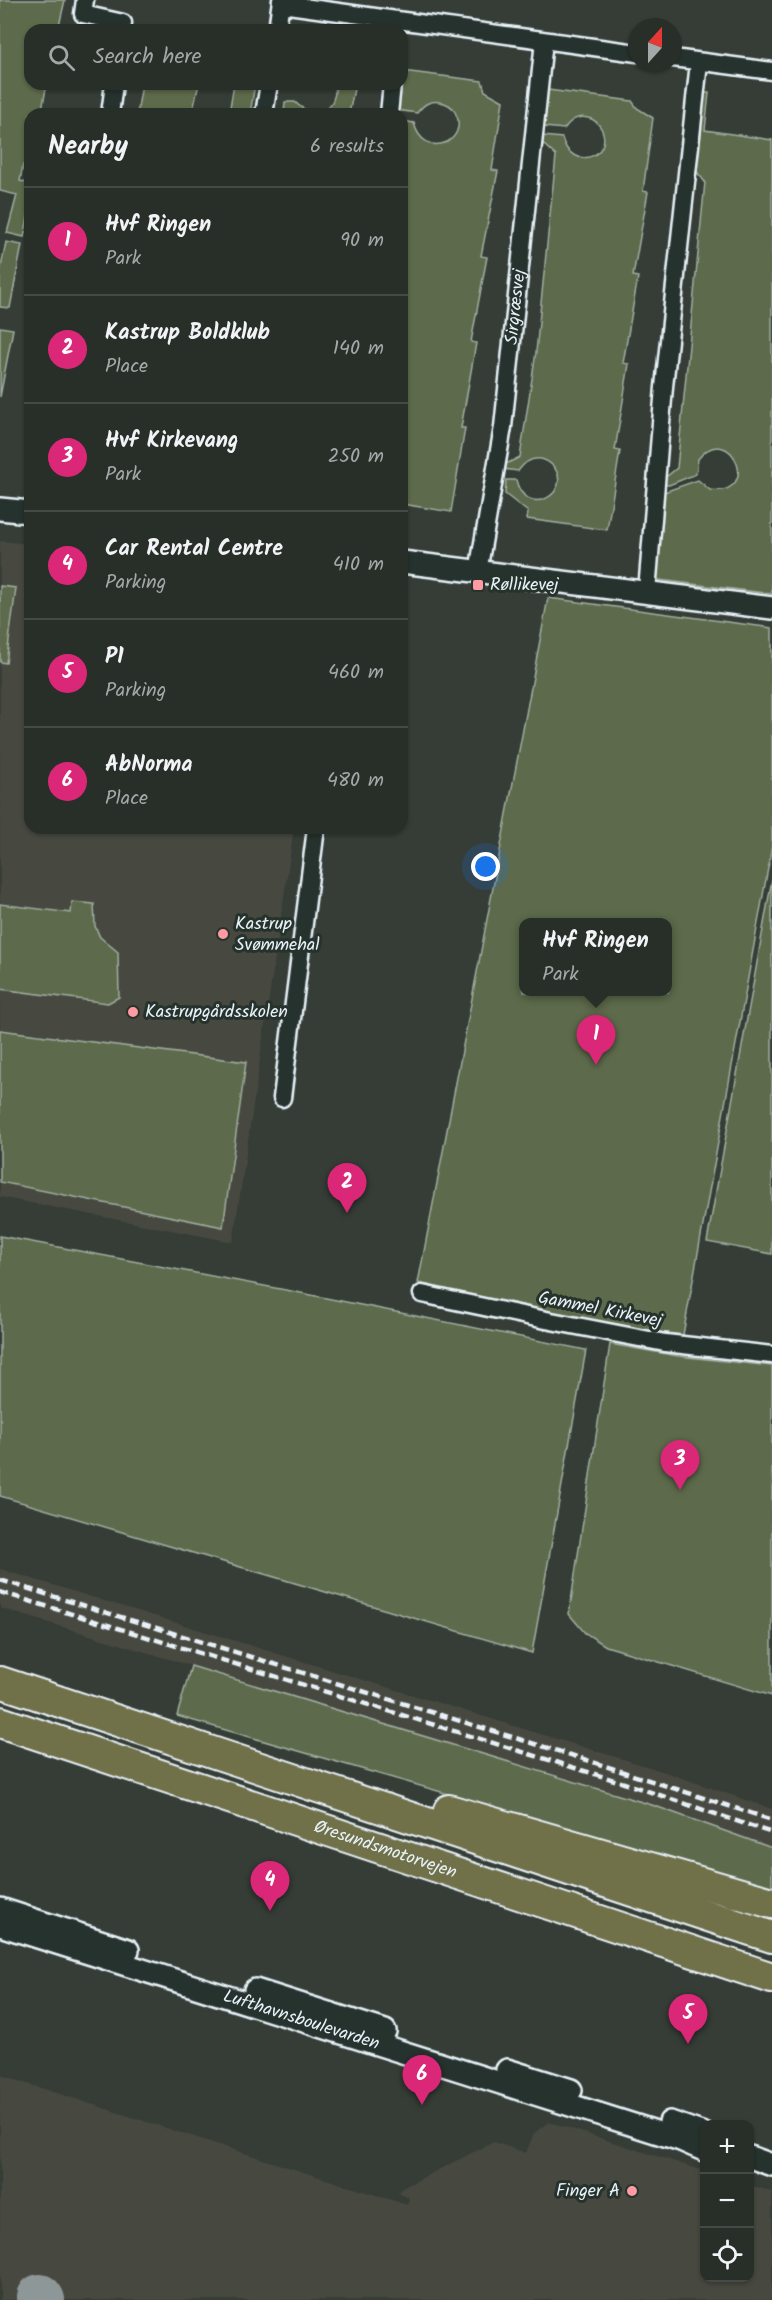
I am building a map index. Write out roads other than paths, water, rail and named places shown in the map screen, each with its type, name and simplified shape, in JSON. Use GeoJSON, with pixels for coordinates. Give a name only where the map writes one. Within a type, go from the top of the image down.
{"type":"FeatureCollection","features":[{"type":"Feature","properties":{"kind":"highway"},"geometry":{"type":"LineString","coordinates":[[0,1682],[772,1937]]}},
{"type":"Feature","properties":{"kind":"highway","name":"Øresundsmotorvejen"},"geometry":{"type":"LineString","coordinates":[[0,1722],[772,1978]]}},
{"type":"Feature","properties":{"kind":"highway"},"geometry":{"type":"LineString","coordinates":[[147,1729],[249,1752],[772,1903]]}},
{"type":"Feature","properties":{"kind":"street"},"geometry":{"type":"LineString","coordinates":[[85,0],[82,14],[123,24]]}},
{"type":"Feature","properties":{"kind":"street"},"geometry":{"type":"LineString","coordinates":[[278,24],[281,2],[392,24]]}},
{"type":"Feature","properties":{"kind":"street"},"geometry":{"type":"LineString","coordinates":[[408,26],[628,52]]}},
{"type":"Feature","properties":{"kind":"street","name":"Sirgræsvej"},"geometry":{"type":"LineString","coordinates":[[478,572],[503,428],[544,41]]}},
{"type":"Feature","properties":{"kind":"street"},"geometry":{"type":"LineString","coordinates":[[682,59],[772,71]]}},
{"type":"Feature","properties":{"kind":"street"},"geometry":{"type":"LineString","coordinates":[[646,591],[664,387],[699,62]]}},
{"type":"Feature","properties":{"kind":"street"},"geometry":{"type":"LineString","coordinates":[[111,108],[113,90]]}},
{"type":"Feature","properties":{"kind":"street"},"geometry":{"type":"LineString","coordinates":[[265,108],[268,90]]}},
{"type":"Feature","properties":{"kind":"street"},"geometry":{"type":"LineString","coordinates":[[390,108],[391,90]]}},
{"type":"Feature","properties":{"kind":"street"},"geometry":{"type":"LineString","coordinates":[[0,509],[24,511]]}},
{"type":"Feature","properties":{"kind":"street"},"geometry":{"type":"LineString","coordinates":[[408,563],[772,608]]}},
{"type":"Feature","properties":{"kind":"street"},"geometry":{"type":"LineString","coordinates":[[282,1098],[315,834]]}},
{"type":"Feature","properties":{"kind":"street","name":"Gammel Kirkevej"},"geometry":{"type":"LineString","coordinates":[[422,1294],[665,1343],[772,1355]]}},
{"type":"Feature","properties":{"kind":"street","name":"Lufthavnsboulevarden"},"geometry":{"type":"LineString","coordinates":[[0,1909],[700,2132]]}},
{"type":"Feature","properties":{"kind":"street","name":"Lufthavnsboulevarden"},"geometry":{"type":"LineString","coordinates":[[0,1925],[681,2140],[700,2149]]}},
{"type":"Feature","properties":{"kind":"street"},"geometry":{"type":"LineString","coordinates":[[754,2158],[772,2165]]}},
{"type":"Feature","properties":{"kind":"street"},"geometry":{"type":"LineString","coordinates":[[754,2173],[772,2180]]}},
{"type":"Feature","properties":{"kind":"railway"},"geometry":{"type":"LineString","coordinates":[[0,1580],[571,1755],[772,1820]]}},
{"type":"Feature","properties":{"kind":"railway"},"geometry":{"type":"LineString","coordinates":[[0,1592],[624,1783],[772,1833]]}},
{"type":"Feature","properties":{"kind":"place","name":"Røllikevej"},"geometry":{"type":"Point","coordinates":[478,585]}},
{"type":"Feature","properties":{"kind":"place","name":"Kastrup Svømmehal"},"geometry":{"type":"Point","coordinates":[223,934]}},
{"type":"Feature","properties":{"kind":"place","name":"Kastrupgårdsskolen"},"geometry":{"type":"Point","coordinates":[133,1012]}},
{"type":"Feature","properties":{"kind":"place","name":"Hvf Ringen"},"geometry":{"type":"Point","coordinates":[596,1065]}},
{"type":"Feature","properties":{"kind":"place","name":"Kastrup Boldklub"},"geometry":{"type":"Point","coordinates":[347,1213]}},
{"type":"Feature","properties":{"kind":"place","name":"Hvf Kirkevang"},"geometry":{"type":"Point","coordinates":[680,1490]}},
{"type":"Feature","properties":{"kind":"place","name":"Car Rental Centre"},"geometry":{"type":"Point","coordinates":[270,1911]}},
{"type":"Feature","properties":{"kind":"place","name":"P1"},"geometry":{"type":"Point","coordinates":[688,2044]}},
{"type":"Feature","properties":{"kind":"place","name":"AbNorma"},"geometry":{"type":"Point","coordinates":[422,2105]}},
{"type":"Feature","properties":{"kind":"place","name":"Finger A"},"geometry":{"type":"Point","coordinates":[632,2191]}}]}
